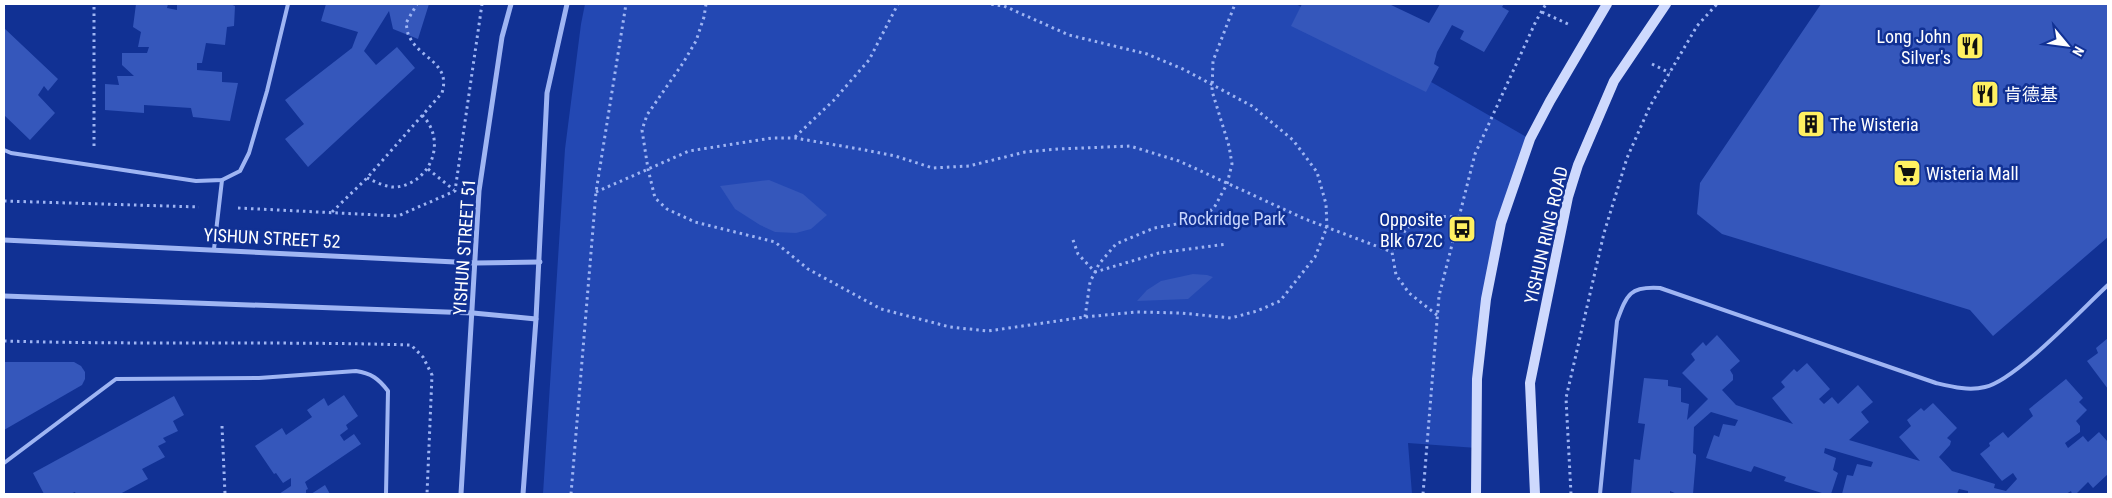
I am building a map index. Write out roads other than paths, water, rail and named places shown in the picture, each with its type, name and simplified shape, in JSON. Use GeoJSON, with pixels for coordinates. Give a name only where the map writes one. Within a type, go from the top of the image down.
{"type":"FeatureCollection","features":[{"type":"Feature","properties":{"kind":"main road"},"geometry":{"type":"LineString","coordinates":[[1476,494],[1477,379],[1486,298],[1500,223],[1530,139],[1607,4]]}},
{"type":"Feature","properties":{"kind":"main road","name":"YISHUN RING ROAD"},"geometry":{"type":"LineString","coordinates":[[1535,494],[1530,383],[1568,197],[1578,165],[1614,81],[1666,4]]}},
{"type":"Feature","properties":{"kind":"street","name":"YISHUN STREET 51"},"geometry":{"type":"LineString","coordinates":[[461,494],[474,313],[479,191],[502,37],[511,4]]}},
{"type":"Feature","properties":{"kind":"street"},"geometry":{"type":"LineString","coordinates":[[523,494],[540,262],[547,93],[567,4]]}},
{"type":"Feature","properties":{"kind":"street","name":"YISHUN STREET 52"},"geometry":{"type":"LineString","coordinates":[[4,240],[476,262],[540,262]]}},
{"type":"Feature","properties":{"kind":"street"},"geometry":{"type":"LineString","coordinates":[[4,296],[474,313],[536,319]]}},
{"type":"Feature","properties":{"kind":"lane"},"geometry":{"type":"LineString","coordinates":[[4,150],[196,181],[222,180],[240,171],[249,153],[268,91],[288,4]]}},
{"type":"Feature","properties":{"kind":"lane"},"geometry":{"type":"LineString","coordinates":[[214,249],[222,180]]}},
{"type":"Feature","properties":{"kind":"lane"},"geometry":{"type":"LineString","coordinates":[[1600,494],[1617,321],[1624,302],[1633,292],[1642,287],[1660,288],[1936,383],[1961,388],[1986,387],[2013,374],[2108,285]]}},
{"type":"Feature","properties":{"kind":"lane"},"geometry":{"type":"LineString","coordinates":[[4,462],[116,379],[259,378],[356,371],[369,373],[380,381],[388,391],[386,494]]}},
{"type":"Feature","properties":{"kind":"place","name":"Long John Silver's"},"geometry":{"type":"Point","coordinates":[1970,46]}},
{"type":"Feature","properties":{"kind":"place","name":"肯德基"},"geometry":{"type":"Point","coordinates":[1985,94]}},
{"type":"Feature","properties":{"kind":"place","name":"The Wisteria"},"geometry":{"type":"Point","coordinates":[1811,124]}},
{"type":"Feature","properties":{"kind":"place","name":"Wisteria Mall"},"geometry":{"type":"Point","coordinates":[1907,173]}},
{"type":"Feature","properties":{"kind":"place","name":"Opposite Blk 672C"},"geometry":{"type":"Point","coordinates":[1462,229]}},
{"type":"Feature","properties":{"kind":"park label","name":"Rockridge Park"},"geometry":{"type":"Point","coordinates":[1232,218]}}]}
